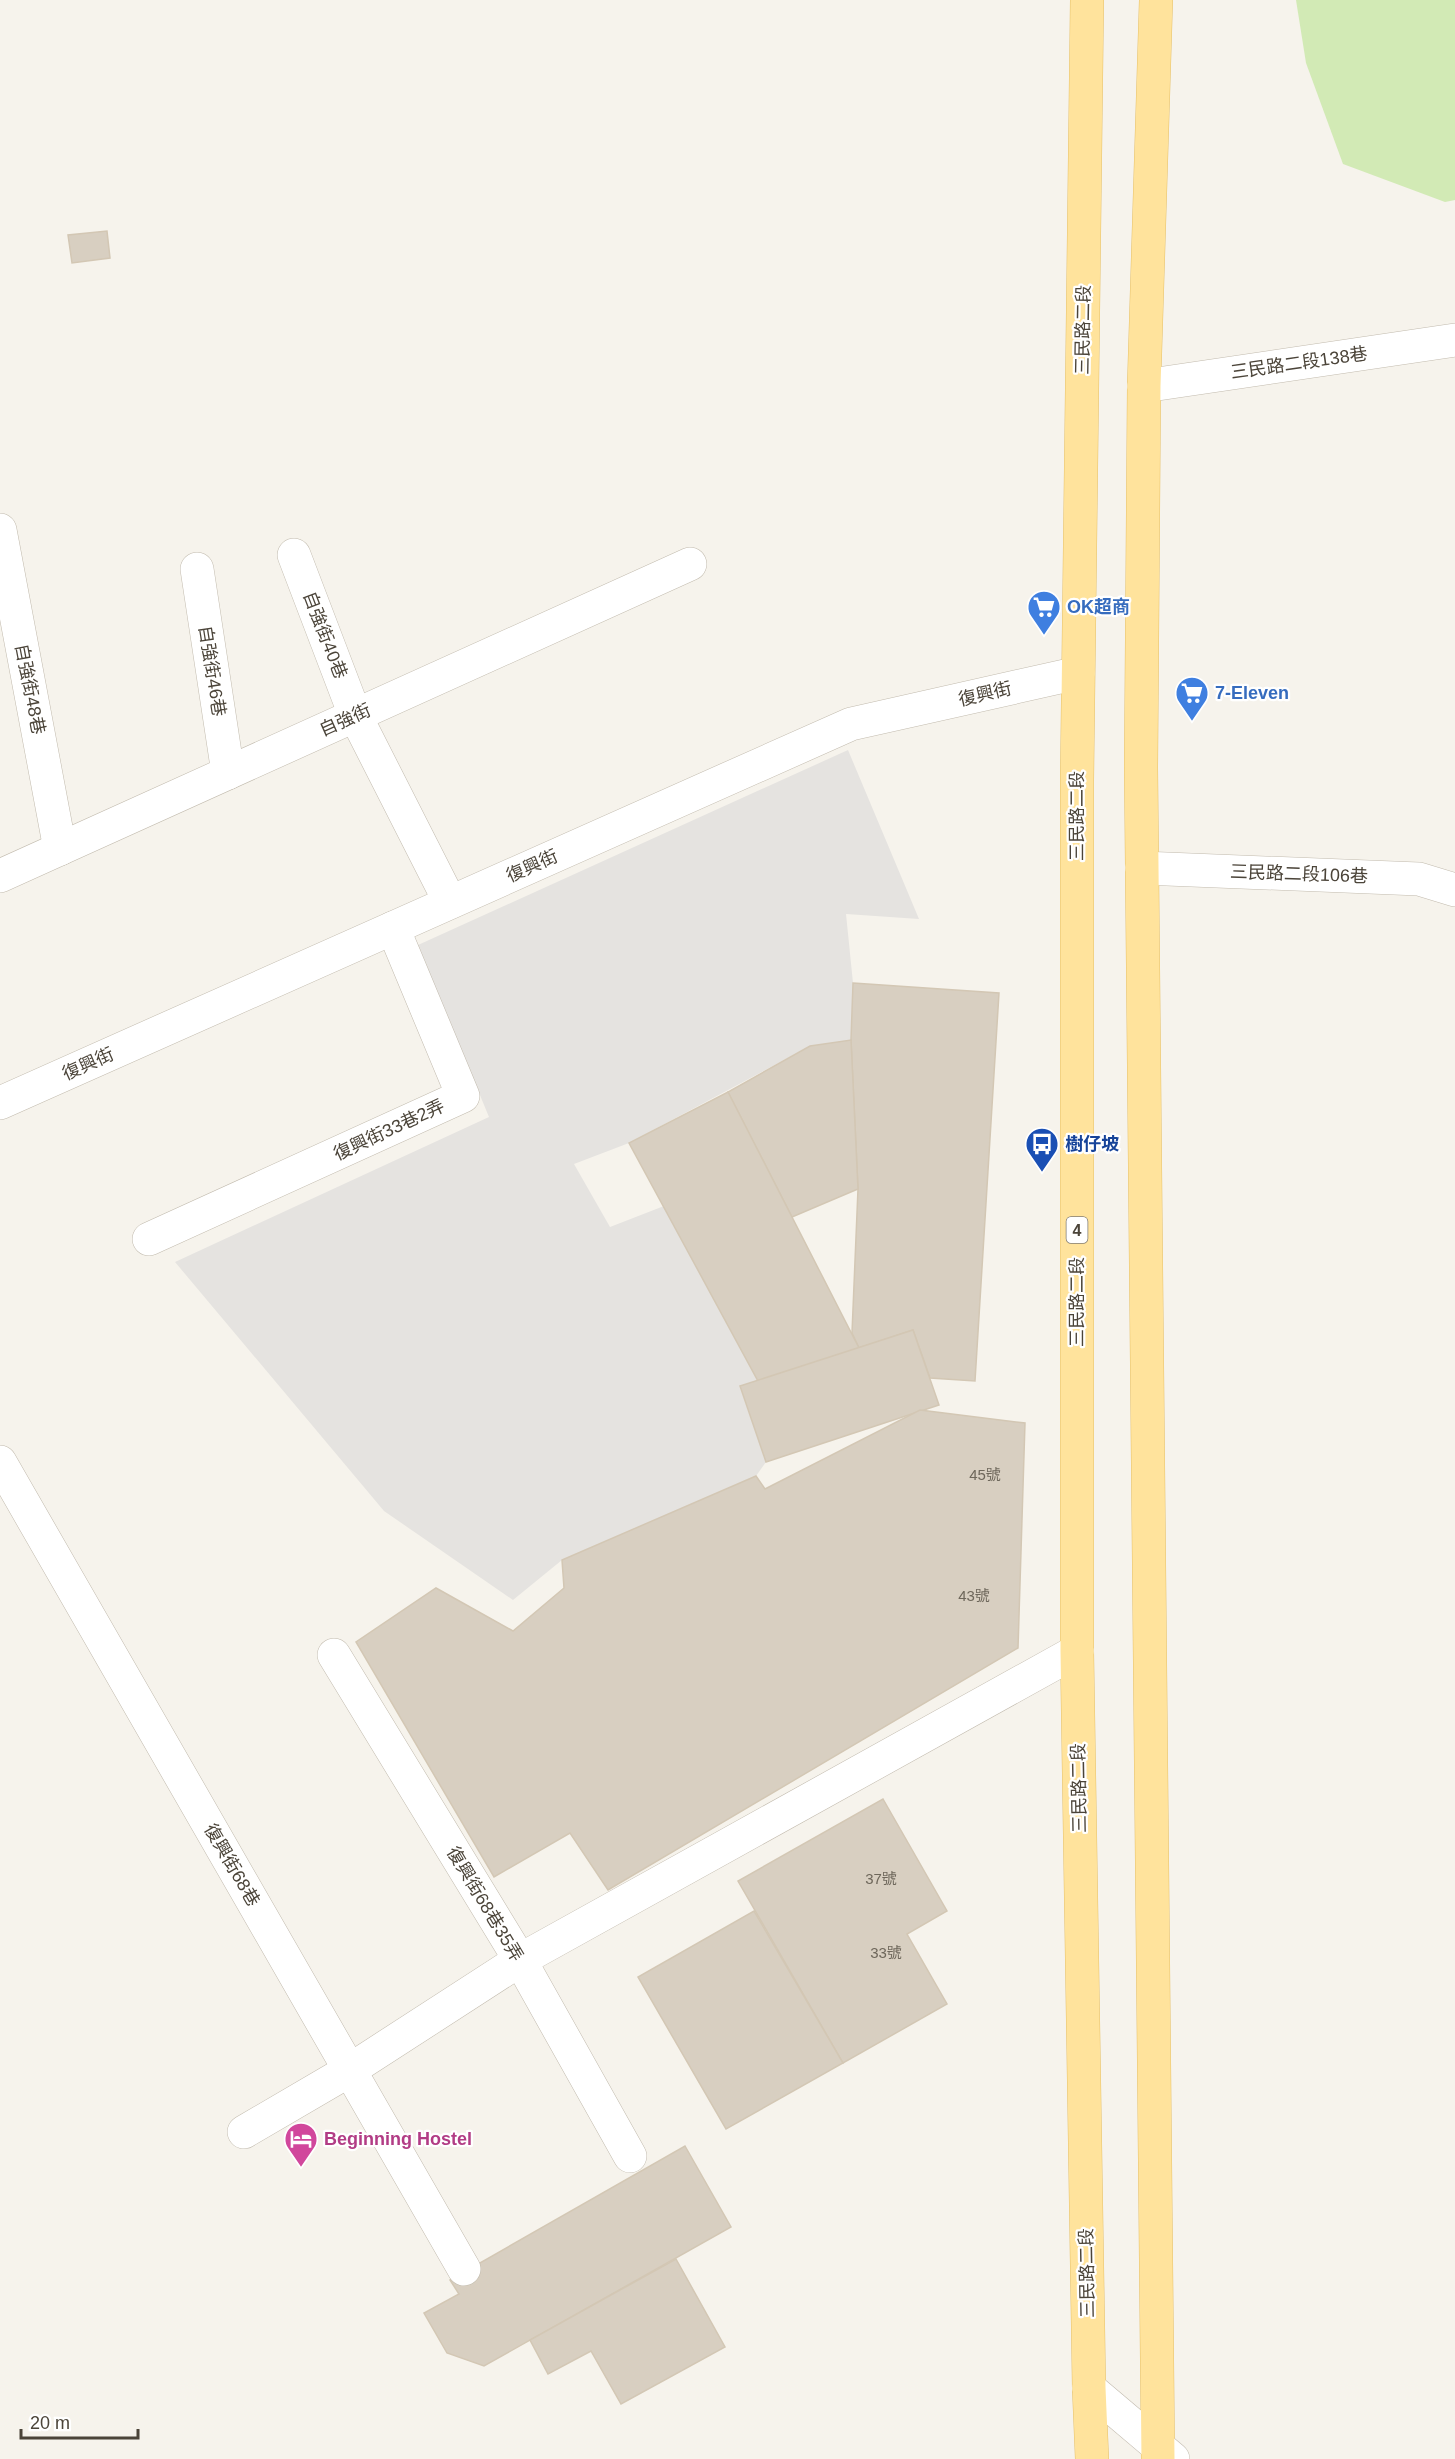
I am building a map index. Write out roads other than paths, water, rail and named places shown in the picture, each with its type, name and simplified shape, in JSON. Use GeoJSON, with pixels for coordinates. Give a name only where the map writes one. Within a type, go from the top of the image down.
{"type":"FeatureCollection","features":[{"type":"Feature","properties":{"kind":"main road","name":"三民路二段"},"geometry":{"type":"LineString","coordinates":[[1087,0],[1078,673],[1077,1651],[1092,2459]]}},
{"type":"Feature","properties":{"kind":"main road"},"geometry":{"type":"LineString","coordinates":[[1156,0],[1144,386],[1142,868],[1163,2454]]}},
{"type":"Feature","properties":{"kind":"street","name":"三民路二段138巷"},"geometry":{"type":"LineString","coordinates":[[1144,386],[1455,340]]}},
{"type":"Feature","properties":{"kind":"street","name":"自強街48巷"},"geometry":{"type":"LineString","coordinates":[[0,530],[60,849]]}},
{"type":"Feature","properties":{"kind":"street","name":"自強街40巷"},"geometry":{"type":"LineString","coordinates":[[294,555],[355,715],[450,902]]}},
{"type":"Feature","properties":{"kind":"street","name":"自強街"},"geometry":{"type":"LineString","coordinates":[[0,876],[690,564]]}},
{"type":"Feature","properties":{"kind":"street","name":"自強街46巷"},"geometry":{"type":"LineString","coordinates":[[197,569],[228,773]]}},
{"type":"Feature","properties":{"kind":"street","name":"復興街"},"geometry":{"type":"LineString","coordinates":[[0,1103],[851,724],[1078,673]]}},
{"type":"Feature","properties":{"kind":"street","name":"三民路二段106巷"},"geometry":{"type":"LineString","coordinates":[[1142,868],[1419,879],[1455,890]]}},
{"type":"Feature","properties":{"kind":"street","name":"復興街33巷2弄"},"geometry":{"type":"LineString","coordinates":[[149,1239],[463,1096],[393,928]]}},
{"type":"Feature","properties":{"kind":"street","name":"復興街68巷"},"geometry":{"type":"LineString","coordinates":[[0,1462],[464,2269]]}},
{"type":"Feature","properties":{"kind":"street"},"geometry":{"type":"LineString","coordinates":[[244,2132],[350,2070],[520,1960],[1077,1651]]}},
{"type":"Feature","properties":{"kind":"street","name":"復興街68巷35弄"},"geometry":{"type":"LineString","coordinates":[[334,1655],[520,1960],[630,2156]]}},
{"type":"Feature","properties":{"kind":"street"},"geometry":{"type":"LineString","coordinates":[[1089,2388],[1163,2454]]}},
{"type":"Feature","properties":{"kind":"place","name":"OK超商"},"geometry":{"type":"Point","coordinates":[1044,636]}},
{"type":"Feature","properties":{"kind":"place","name":"7-Eleven"},"geometry":{"type":"Point","coordinates":[1192,722]}},
{"type":"Feature","properties":{"kind":"place","name":"樹仔坡"},"geometry":{"type":"Point","coordinates":[1042,1173]}},
{"type":"Feature","properties":{"kind":"place","name":"Beginning Hostel"},"geometry":{"type":"Point","coordinates":[301,2168]}}]}
